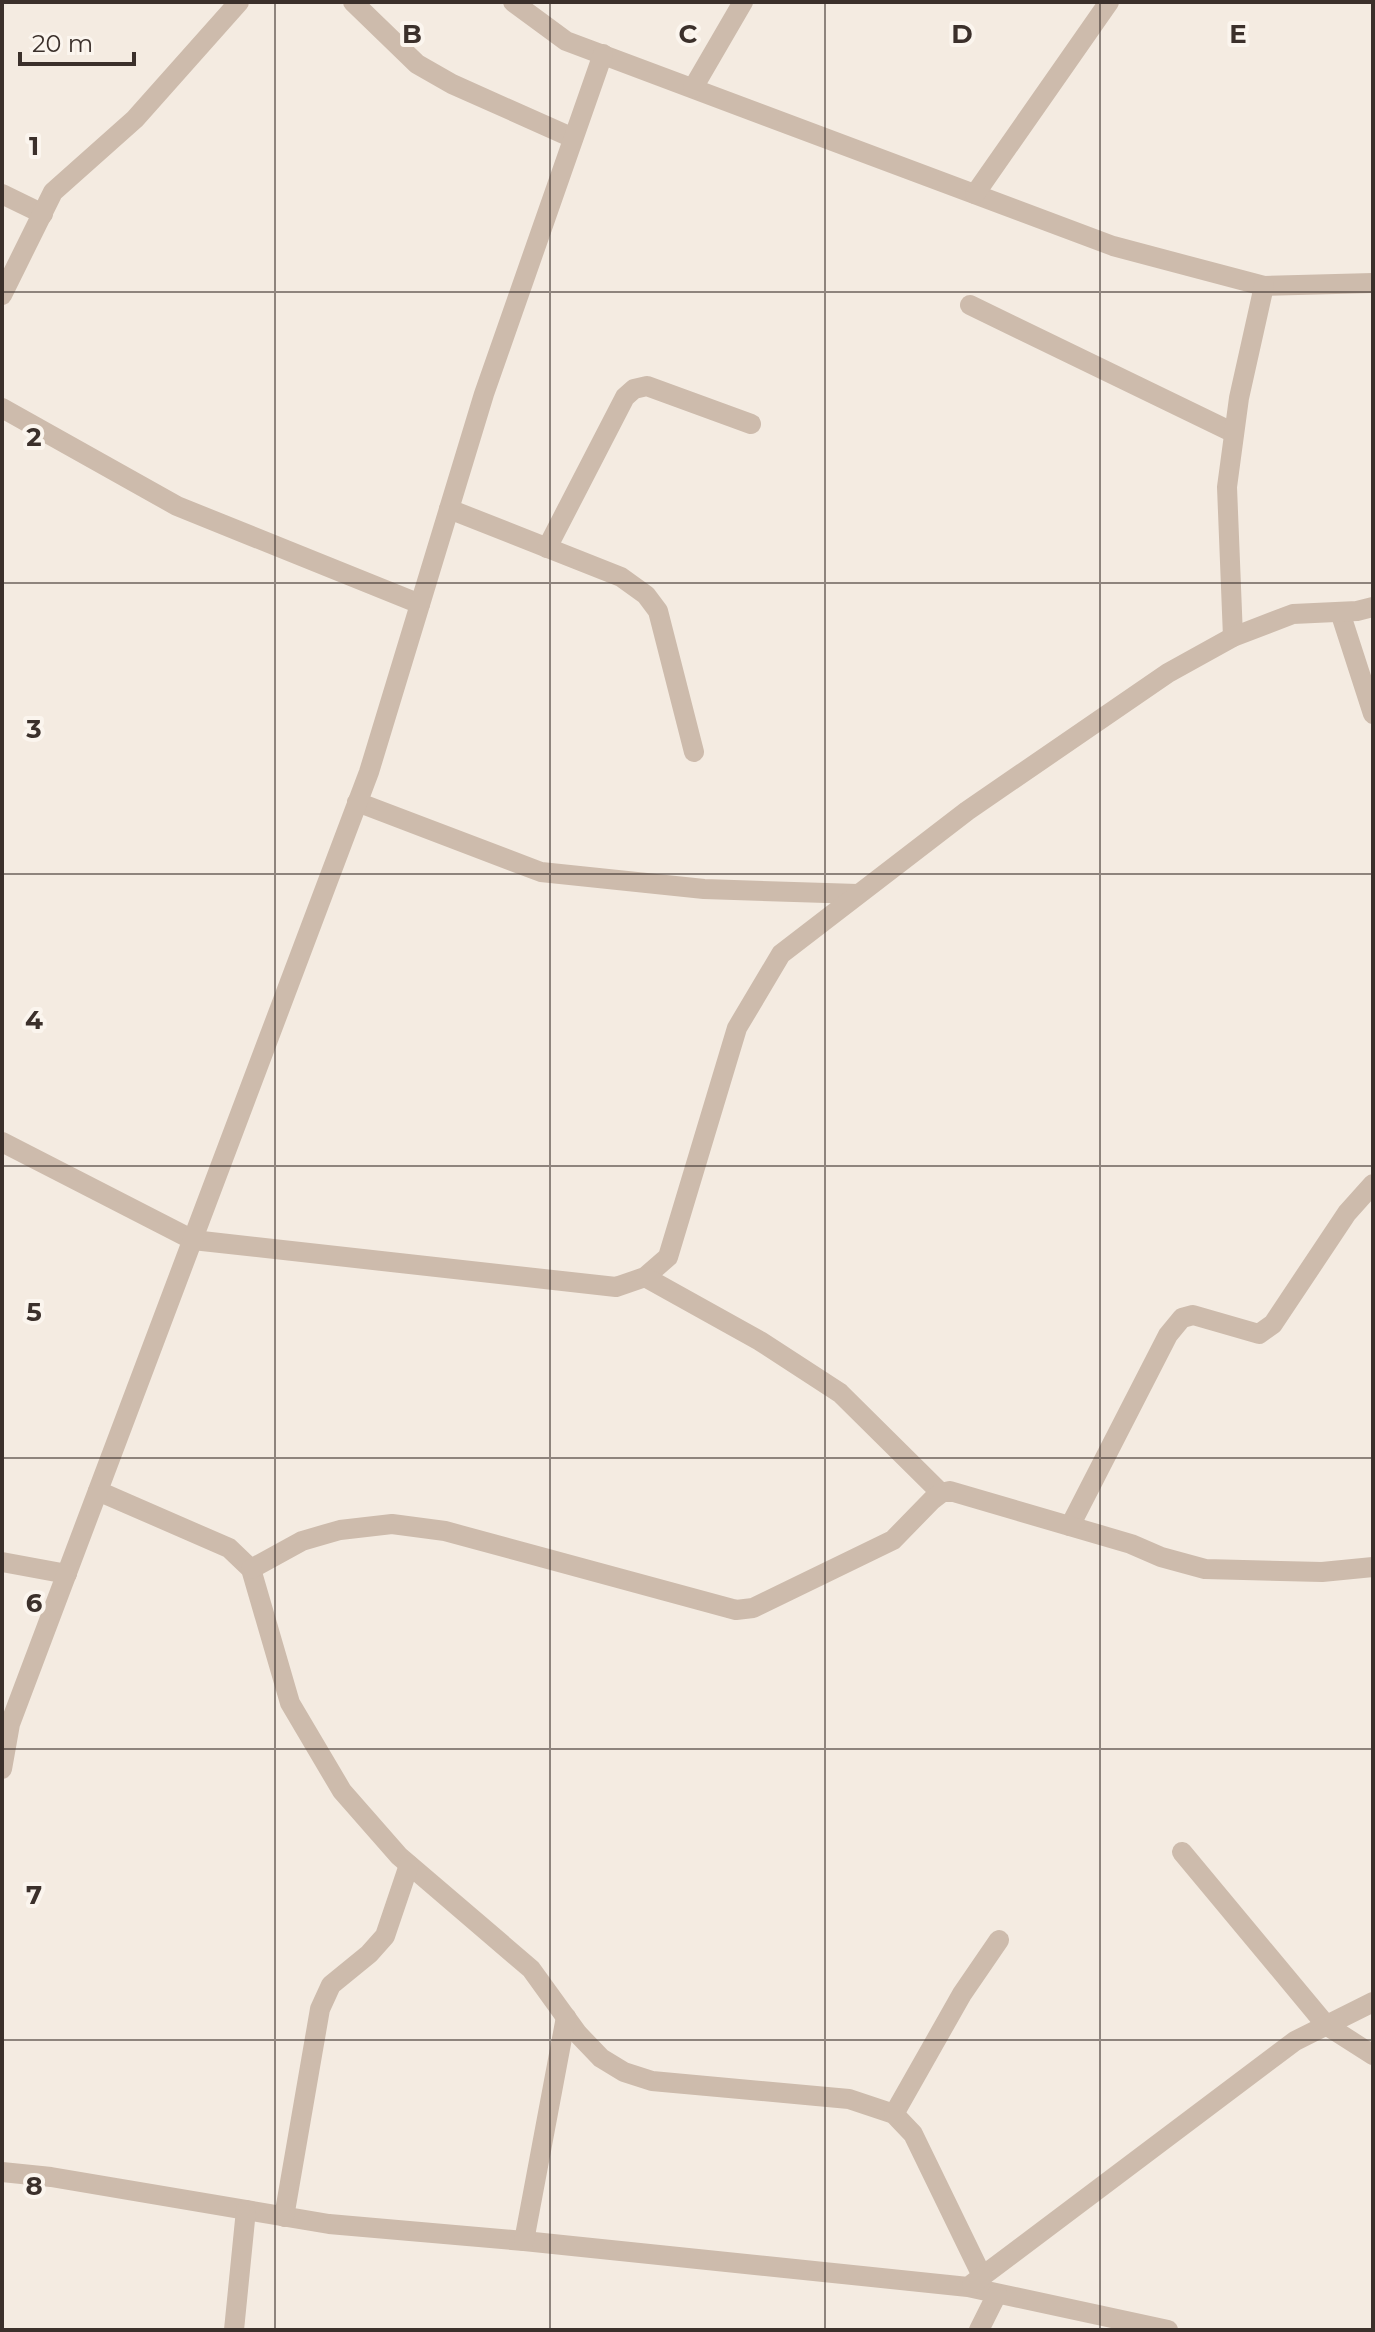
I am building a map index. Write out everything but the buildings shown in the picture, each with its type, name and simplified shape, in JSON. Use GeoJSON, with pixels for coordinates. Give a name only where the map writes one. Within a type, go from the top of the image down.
{"type":"FeatureCollection","features":[{"type":"Feature","properties":{"kind":"street"},"geometry":{"type":"LineString","coordinates":[[2,295],[53,192],[135,119],[239,2]]}},
{"type":"Feature","properties":{"kind":"street"},"geometry":{"type":"LineString","coordinates":[[353,2],[417,64],[452,84],[573,138]]}},
{"type":"Feature","properties":{"kind":"street"},"geometry":{"type":"LineString","coordinates":[[513,2],[566,41],[1113,246],[1264,286],[1373,283]]}},
{"type":"Feature","properties":{"kind":"street"},"geometry":{"type":"LineString","coordinates":[[693,88],[743,2]]}},
{"type":"Feature","properties":{"kind":"street"},"geometry":{"type":"LineString","coordinates":[[975,194],[1109,2]]}},
{"type":"Feature","properties":{"kind":"street"},"geometry":{"type":"LineString","coordinates":[[2,1769],[10,1724],[369,772],[484,394],[603,54]]}},
{"type":"Feature","properties":{"kind":"street"},"geometry":{"type":"LineString","coordinates":[[2,194],[43,214]]}},
{"type":"Feature","properties":{"kind":"street"},"geometry":{"type":"LineString","coordinates":[[1233,637],[1227,487],[1239,398],[1264,286]]}},
{"type":"Feature","properties":{"kind":"street"},"geometry":{"type":"LineString","coordinates":[[970,305],[1234,433]]}},
{"type":"Feature","properties":{"kind":"street"},"geometry":{"type":"LineString","coordinates":[[547,548],[625,397],[634,389],[647,386],[751,424]]}},
{"type":"Feature","properties":{"kind":"street"},"geometry":{"type":"LineString","coordinates":[[2,408],[177,506],[420,604]]}},
{"type":"Feature","properties":{"kind":"street"},"geometry":{"type":"LineString","coordinates":[[449,509],[621,577],[646,595],[658,611],[694,752]]}},
{"type":"Feature","properties":{"kind":"street"},"geometry":{"type":"LineString","coordinates":[[2,1142],[193,1240],[616,1287],[645,1277],[668,1257],[737,1028],[781,954],[992,794],[1168,673],[1233,637],[1293,614],[1373,607]]}},
{"type":"Feature","properties":{"kind":"street"},"geometry":{"type":"LineString","coordinates":[[1340,612],[1373,714]]}},
{"type":"Feature","properties":{"kind":"street"},"geometry":{"type":"LineString","coordinates":[[357,802],[541,872],[704,889],[858,894]]}},
{"type":"Feature","properties":{"kind":"street"},"geometry":{"type":"LineString","coordinates":[[1070,1526],[1168,1335],[1182,1318],[1193,1315],[1259,1334],[1273,1324],[1347,1213],[1373,1184]]}},
{"type":"Feature","properties":{"kind":"street"},"geometry":{"type":"LineString","coordinates":[[645,1277],[760,1341],[840,1393],[941,1493]]}},
{"type":"Feature","properties":{"kind":"street"},"geometry":{"type":"LineString","coordinates":[[98,1491],[229,1548],[251,1569],[290,1703],[342,1791],[399,1856],[531,1969],[578,2034],[601,2058],[624,2072],[652,2081],[849,2099],[894,2114],[913,2134],[975,2282]]}},
{"type":"Feature","properties":{"kind":"street"},"geometry":{"type":"LineString","coordinates":[[251,1569],[302,1541],[340,1530],[392,1524],[445,1531],[736,1610],[753,1608],[893,1540],[941,1493],[950,1491],[1205,1569],[1322,1572],[1373,1567]]}},
{"type":"Feature","properties":{"kind":"street"},"geometry":{"type":"LineString","coordinates":[[2,1562],[67,1574]]}},
{"type":"Feature","properties":{"kind":"street"},"geometry":{"type":"LineString","coordinates":[[1182,1852],[1326,2025],[1373,2055]]}},
{"type":"Feature","properties":{"kind":"street"},"geometry":{"type":"LineString","coordinates":[[284,2217],[320,2009],[331,1985],[369,1954],[385,1936],[409,1865]]}},
{"type":"Feature","properties":{"kind":"street"},"geometry":{"type":"LineString","coordinates":[[894,2114],[962,1994],[999,1940]]}},
{"type":"Feature","properties":{"kind":"street"},"geometry":{"type":"LineString","coordinates":[[975,2282],[1295,2041],[1373,2002]]}},
{"type":"Feature","properties":{"kind":"street"},"geometry":{"type":"LineString","coordinates":[[524,2241],[566,2017]]}},
{"type":"Feature","properties":{"kind":"street"},"geometry":{"type":"LineString","coordinates":[[2,2172],[51,2177],[329,2224],[975,2282],[997,2294],[1168,2330]]}},
{"type":"Feature","properties":{"kind":"street"},"geometry":{"type":"LineString","coordinates":[[234,2330],[246,2210]]}},
{"type":"Feature","properties":{"kind":"street"},"geometry":{"type":"LineString","coordinates":[[979,2330],[997,2294]]}}]}
